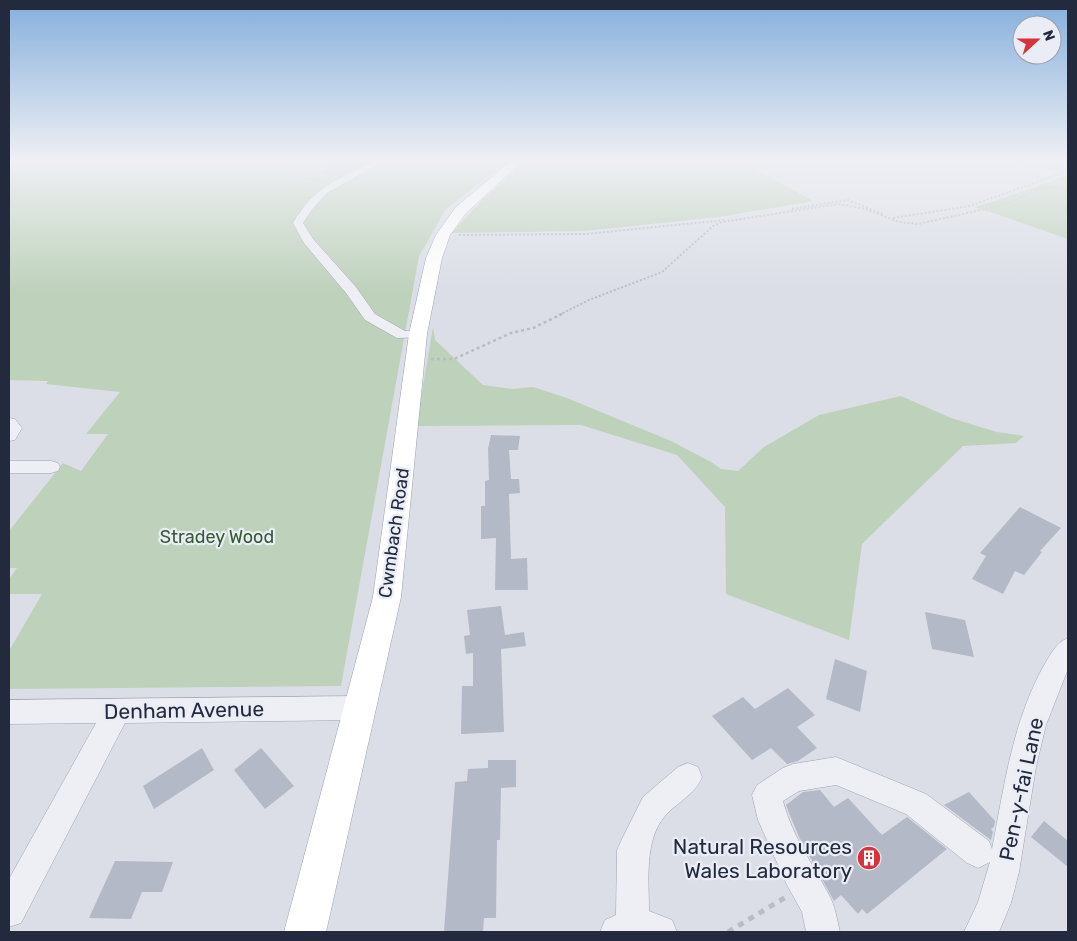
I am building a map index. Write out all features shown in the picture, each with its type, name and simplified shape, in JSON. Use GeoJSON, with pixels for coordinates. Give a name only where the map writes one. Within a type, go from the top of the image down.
{"type":"FeatureCollection","features":[{"type":"Feature","properties":{"kind":"main road","name":"Cwmbach Road"},"geometry":{"type":"LineString","coordinates":[[305,932],[387,597],[416,347],[434,258],[443,235],[460,210],[467,204]]}},
{"type":"Feature","properties":{"kind":"street"},"geometry":{"type":"LineString","coordinates":[[308,204],[298,223],[308,241],[351,290],[370,317],[402,335],[416,347]]}},
{"type":"Feature","properties":{"kind":"street"},"geometry":{"type":"LineString","coordinates":[[9,423],[13,428],[9,436]]}},
{"type":"Feature","properties":{"kind":"street"},"geometry":{"type":"LineString","coordinates":[[9,467],[52,467]]}},
{"type":"Feature","properties":{"kind":"street","name":"Pen-y-fai Lane"},"geometry":{"type":"LineString","coordinates":[[980,932],[992,913],[1005,865],[1014,807],[1038,708],[1068,648]]}},
{"type":"Feature","properties":{"kind":"street","name":"Denham Avenue"},"geometry":{"type":"LineString","coordinates":[[9,712],[359,708]]}},
{"type":"Feature","properties":{"kind":"street"},"geometry":{"type":"LineString","coordinates":[[9,911],[117,711]]}},
{"type":"Feature","properties":{"kind":"street"},"geometry":{"type":"LineString","coordinates":[[823,932],[818,907],[798,874],[772,820],[767,796],[793,778],[836,771],[916,804],[978,852]]}},
{"type":"Feature","properties":{"kind":"street"},"geometry":{"type":"LineString","coordinates":[[636,930],[633,850],[653,807],[688,777]]}},
{"type":"Feature","properties":{"kind":"path"},"geometry":{"type":"LineString","coordinates":[[443,235],[586,234],[723,220],[824,204]]}},
{"type":"Feature","properties":{"kind":"path"},"geometry":{"type":"LineString","coordinates":[[416,347],[454,359],[511,334],[533,328],[588,300],[648,279],[662,272],[713,226],[722,222],[839,204],[865,209],[899,222],[918,224],[1005,204]]}},
{"type":"Feature","properties":{"kind":"path"},"geometry":{"type":"LineString","coordinates":[[858,204],[895,219],[976,204]]}},
{"type":"Feature","properties":{"kind":"path"},"geometry":{"type":"LineString","coordinates":[[728,932],[753,915]]}},
{"type":"Feature","properties":{"kind":"green space","name":"Stradey Wood"},"geometry":{"type":"Polygon","coordinates":[[[9,204],[453,204],[446,209],[419,256],[341,686],[9,689],[9,651],[42,594],[9,594],[9,579],[17,568],[9,568],[9,531],[63,463],[81,471],[108,434],[86,434],[120,392],[46,384],[48,381],[9,380],[9,204]]]}},
{"type":"Feature","properties":{"kind":"green space"},"geometry":{"type":"Polygon","coordinates":[[[478,204],[796,204],[719,217],[584,231],[452,233],[478,204]]]}},
{"type":"Feature","properties":{"kind":"green space"},"geometry":{"type":"Polygon","coordinates":[[[984,204],[1068,204],[1068,239],[975,207],[984,204]]]}},
{"type":"Feature","properties":{"kind":"green space"},"geometry":{"type":"Polygon","coordinates":[[[433,327],[435,340],[483,385],[512,389],[533,387],[567,398],[671,441],[721,469],[738,471],[764,447],[819,415],[901,396],[951,418],[997,432],[1024,436],[1016,443],[963,446],[862,544],[849,640],[726,594],[725,507],[677,455],[581,425],[416,426],[433,327]]]}},
{"type":"Feature","properties":{"kind":"building"},"geometry":{"type":"Polygon","coordinates":[[[491,435],[520,436],[518,450],[509,450],[511,479],[519,479],[520,493],[509,494],[511,559],[527,558],[528,590],[495,590],[496,538],[481,539],[481,506],[485,506],[485,481],[489,480],[488,449],[491,435]]]}},
{"type":"Feature","properties":{"kind":"building"},"geometry":{"type":"Polygon","coordinates":[[[1020,507],[1061,528],[1040,551],[1042,552],[1024,575],[1015,571],[1003,594],[972,579],[986,556],[980,553],[1020,507]]]}},
{"type":"Feature","properties":{"kind":"building"},"geometry":{"type":"Polygon","coordinates":[[[501,606],[505,635],[524,632],[526,646],[501,649],[504,732],[461,734],[462,686],[473,686],[473,653],[466,654],[464,636],[470,635],[467,610],[501,606]]]}},
{"type":"Feature","properties":{"kind":"building"},"geometry":{"type":"Polygon","coordinates":[[[925,612],[965,620],[974,657],[932,649],[925,612]]]}},
{"type":"Feature","properties":{"kind":"building"},"geometry":{"type":"Polygon","coordinates":[[[835,659],[867,671],[860,712],[826,699],[835,659]]]}},
{"type":"Feature","properties":{"kind":"building"},"geometry":{"type":"Polygon","coordinates":[[[788,688],[815,715],[797,727],[817,748],[798,761],[787,764],[771,748],[752,760],[712,716],[743,697],[755,709],[788,688]]]}},
{"type":"Feature","properties":{"kind":"building"},"geometry":{"type":"Polygon","coordinates":[[[202,748],[214,770],[154,809],[143,786],[202,748]]]}},
{"type":"Feature","properties":{"kind":"building"},"geometry":{"type":"Polygon","coordinates":[[[261,748],[294,786],[265,809],[234,770],[261,748]]]}},
{"type":"Feature","properties":{"kind":"building"},"geometry":{"type":"Polygon","coordinates":[[[488,760],[516,760],[516,787],[501,788],[500,840],[497,840],[496,918],[484,918],[483,932],[444,932],[455,782],[467,781],[468,769],[488,768],[488,760]]]}},
{"type":"Feature","properties":{"kind":"building","name":"Natural Resources Wales Laboratory"},"geometry":{"type":"Polygon","coordinates":[[[820,790],[834,807],[848,798],[882,835],[907,817],[947,849],[867,914],[862,909],[858,914],[841,895],[834,901],[799,837],[786,805],[803,792],[820,790]]]}},
{"type":"Feature","properties":{"kind":"building"},"geometry":{"type":"Polygon","coordinates":[[[969,792],[995,821],[994,827],[991,829],[993,832],[991,840],[944,805],[969,792]]]}},
{"type":"Feature","properties":{"kind":"building"},"geometry":{"type":"Polygon","coordinates":[[[1044,821],[1068,841],[1068,867],[1031,837],[1044,821]]]}},
{"type":"Feature","properties":{"kind":"building"},"geometry":{"type":"Polygon","coordinates":[[[115,861],[173,862],[162,892],[142,892],[131,919],[89,918],[115,861]]]}},
{"type":"Feature","properties":{"kind":"place","name":"Natural Resources Wales Laboratory"},"geometry":{"type":"Point","coordinates":[869,858]}}]}
